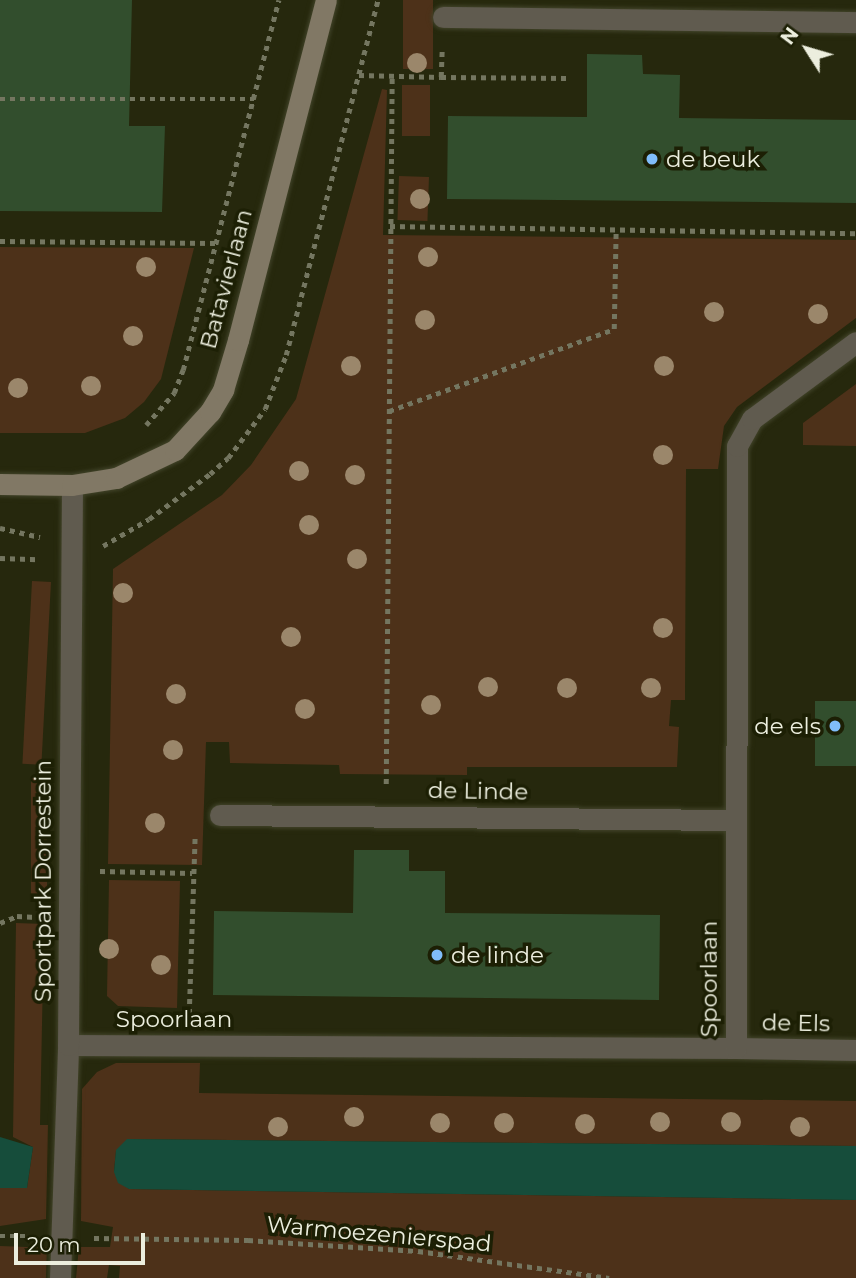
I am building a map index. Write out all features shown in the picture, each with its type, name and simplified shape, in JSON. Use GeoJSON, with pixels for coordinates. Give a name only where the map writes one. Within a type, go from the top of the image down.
{"type":"FeatureCollection","features":[{"type":"Feature","properties":{"kind":"street","name":"Batavierlaan"},"geometry":{"type":"LineString","coordinates":[[0,484],[72,485],[116,478],[158,461],[194,432],[223,390],[326,0]]}},
{"type":"Feature","properties":{"kind":"street"},"geometry":{"type":"LineString","coordinates":[[443,17],[856,22]]}},
{"type":"Feature","properties":{"kind":"street","name":"Spoorlaan"},"geometry":{"type":"LineString","coordinates":[[68,1045],[736,1048],[737,446],[752,419],[856,342]]}},
{"type":"Feature","properties":{"kind":"street","name":"Sportpark Dorrestein"},"geometry":{"type":"LineString","coordinates":[[60,1278],[68,1045],[72,485]]}},
{"type":"Feature","properties":{"kind":"street","name":"de Linde"},"geometry":{"type":"LineString","coordinates":[[220,815],[735,820]]}},
{"type":"Feature","properties":{"kind":"street","name":"de Els"},"geometry":{"type":"LineString","coordinates":[[736,1048],[856,1050]]}},
{"type":"Feature","properties":{"kind":"path","name":"Batavierlaan"},"geometry":{"type":"LineString","coordinates":[[134,432],[174,393],[279,0]]}},
{"type":"Feature","properties":{"kind":"path"},"geometry":{"type":"LineString","coordinates":[[286,355],[378,0]]}},
{"type":"Feature","properties":{"kind":"path"},"geometry":{"type":"LineString","coordinates":[[441,78],[443,17]]}},
{"type":"Feature","properties":{"kind":"path"},"geometry":{"type":"LineString","coordinates":[[359,75],[566,78]]}},
{"type":"Feature","properties":{"kind":"path"},"geometry":{"type":"LineString","coordinates":[[386,816],[392,75]]}},
{"type":"Feature","properties":{"kind":"path"},"geometry":{"type":"LineString","coordinates":[[0,99],[254,99]]}},
{"type":"Feature","properties":{"kind":"path"},"geometry":{"type":"LineString","coordinates":[[390,226],[856,233]]}},
{"type":"Feature","properties":{"kind":"path"},"geometry":{"type":"LineString","coordinates":[[389,411],[614,329],[616,229]]}},
{"type":"Feature","properties":{"kind":"path"},"geometry":{"type":"LineString","coordinates":[[0,241],[215,243]]}},
{"type":"Feature","properties":{"kind":"path"},"geometry":{"type":"LineString","coordinates":[[189,1046],[192,873],[197,814],[220,815]]}},
{"type":"Feature","properties":{"kind":"path"},"geometry":{"type":"LineString","coordinates":[[68,871],[192,873]]}},
{"type":"Feature","properties":{"kind":"path","name":"Warmoezenierspad"},"geometry":{"type":"LineString","coordinates":[[61,1238],[248,1240],[418,1251],[609,1278]]}},
{"type":"Feature","properties":{"kind":"shaded area"},"geometry":{"type":"Polygon","coordinates":[[[403,0],[433,0],[433,69],[403,69],[403,0]]]}},
{"type":"Feature","properties":{"kind":"shaded area"},"geometry":{"type":"Polygon","coordinates":[[[402,85],[430,85],[430,136],[402,136],[402,85]]]}},
{"type":"Feature","properties":{"kind":"shaded area"},"geometry":{"type":"Polygon","coordinates":[[[382,89],[387,90],[383,235],[856,240],[856,318],[737,407],[724,426],[718,469],[686,469],[685,700],[671,700],[669,726],[679,727],[677,767],[467,767],[467,775],[340,774],[339,765],[230,763],[229,742],[206,742],[202,865],[108,864],[113,569],[222,495],[251,465],[296,399],[382,89]]]}},
{"type":"Feature","properties":{"kind":"shaded area"},"geometry":{"type":"Polygon","coordinates":[[[399,176],[429,177],[427,221],[397,220],[399,176]]]}},
{"type":"Feature","properties":{"kind":"shaded area"},"geometry":{"type":"Polygon","coordinates":[[[0,247],[194,248],[161,379],[144,402],[125,418],[85,433],[0,433],[0,247]]]}},
{"type":"Feature","properties":{"kind":"shaded area"},"geometry":{"type":"Polygon","coordinates":[[[856,384],[856,446],[803,445],[803,423],[856,384]]]}},
{"type":"Feature","properties":{"kind":"shaded area"},"geometry":{"type":"Polygon","coordinates":[[[32,581],[51,582],[41,765],[22,764],[32,581]]]}},
{"type":"Feature","properties":{"kind":"shaded area"},"geometry":{"type":"Polygon","coordinates":[[[31,778],[47,778],[47,896],[31,896],[31,778]]]}},
{"type":"Feature","properties":{"kind":"shaded area"},"geometry":{"type":"Polygon","coordinates":[[[109,880],[180,881],[177,1008],[118,1006],[107,996],[109,880]]]}},
{"type":"Feature","properties":{"kind":"shaded area"},"geometry":{"type":"Polygon","coordinates":[[[16,923],[44,924],[40,1125],[48,1125],[46,1219],[0,1226],[0,1188],[27,1188],[33,1147],[13,1137],[16,923]]]}},
{"type":"Feature","properties":{"kind":"shaded area"},"geometry":{"type":"Polygon","coordinates":[[[116,1063],[200,1063],[199,1093],[856,1101],[856,1146],[128,1139],[116,1151],[114,1171],[129,1189],[856,1200],[856,1278],[119,1278],[120,1266],[109,1265],[107,1278],[76,1278],[79,1247],[110,1247],[113,1227],[81,1221],[82,1089],[97,1072],[116,1063]]]}},
{"type":"Feature","properties":{"kind":"shaded area"},"geometry":{"type":"Polygon","coordinates":[[[0,1137],[33,1147],[27,1188],[0,1188],[0,1137]]]}},
{"type":"Feature","properties":{"kind":"shaded area"},"geometry":{"type":"Polygon","coordinates":[[[127,1139],[856,1146],[856,1200],[129,1189],[118,1183],[114,1172],[116,1150],[127,1139]]]}},
{"type":"Feature","properties":{"kind":"shaded area"},"geometry":{"type":"Polygon","coordinates":[[[0,1246],[47,1248],[46,1278],[0,1278],[0,1246]]]}},
{"type":"Feature","properties":{"kind":"building"},"geometry":{"type":"Polygon","coordinates":[[[0,0],[132,0],[129,126],[165,126],[162,212],[0,211],[0,0]]]}},
{"type":"Feature","properties":{"kind":"building","name":"de beuk"},"geometry":{"type":"Polygon","coordinates":[[[587,54],[642,55],[643,74],[680,75],[679,118],[856,120],[856,203],[447,199],[448,116],[587,117],[587,54]]]}},
{"type":"Feature","properties":{"kind":"building"},"geometry":{"type":"Polygon","coordinates":[[[815,701],[856,701],[856,766],[815,766],[815,701]]]}},
{"type":"Feature","properties":{"kind":"building","name":"de linde"},"geometry":{"type":"Polygon","coordinates":[[[354,850],[409,850],[409,871],[445,871],[445,913],[660,915],[659,1000],[213,995],[214,911],[353,913],[354,850]]]}},
{"type":"Feature","properties":{"kind":"place","name":"de beuk"},"geometry":{"type":"Point","coordinates":[652,159]}},
{"type":"Feature","properties":{"kind":"place","name":"de els"},"geometry":{"type":"Point","coordinates":[835,726]}},
{"type":"Feature","properties":{"kind":"place","name":"de linde"},"geometry":{"type":"Point","coordinates":[437,955]}}]}
